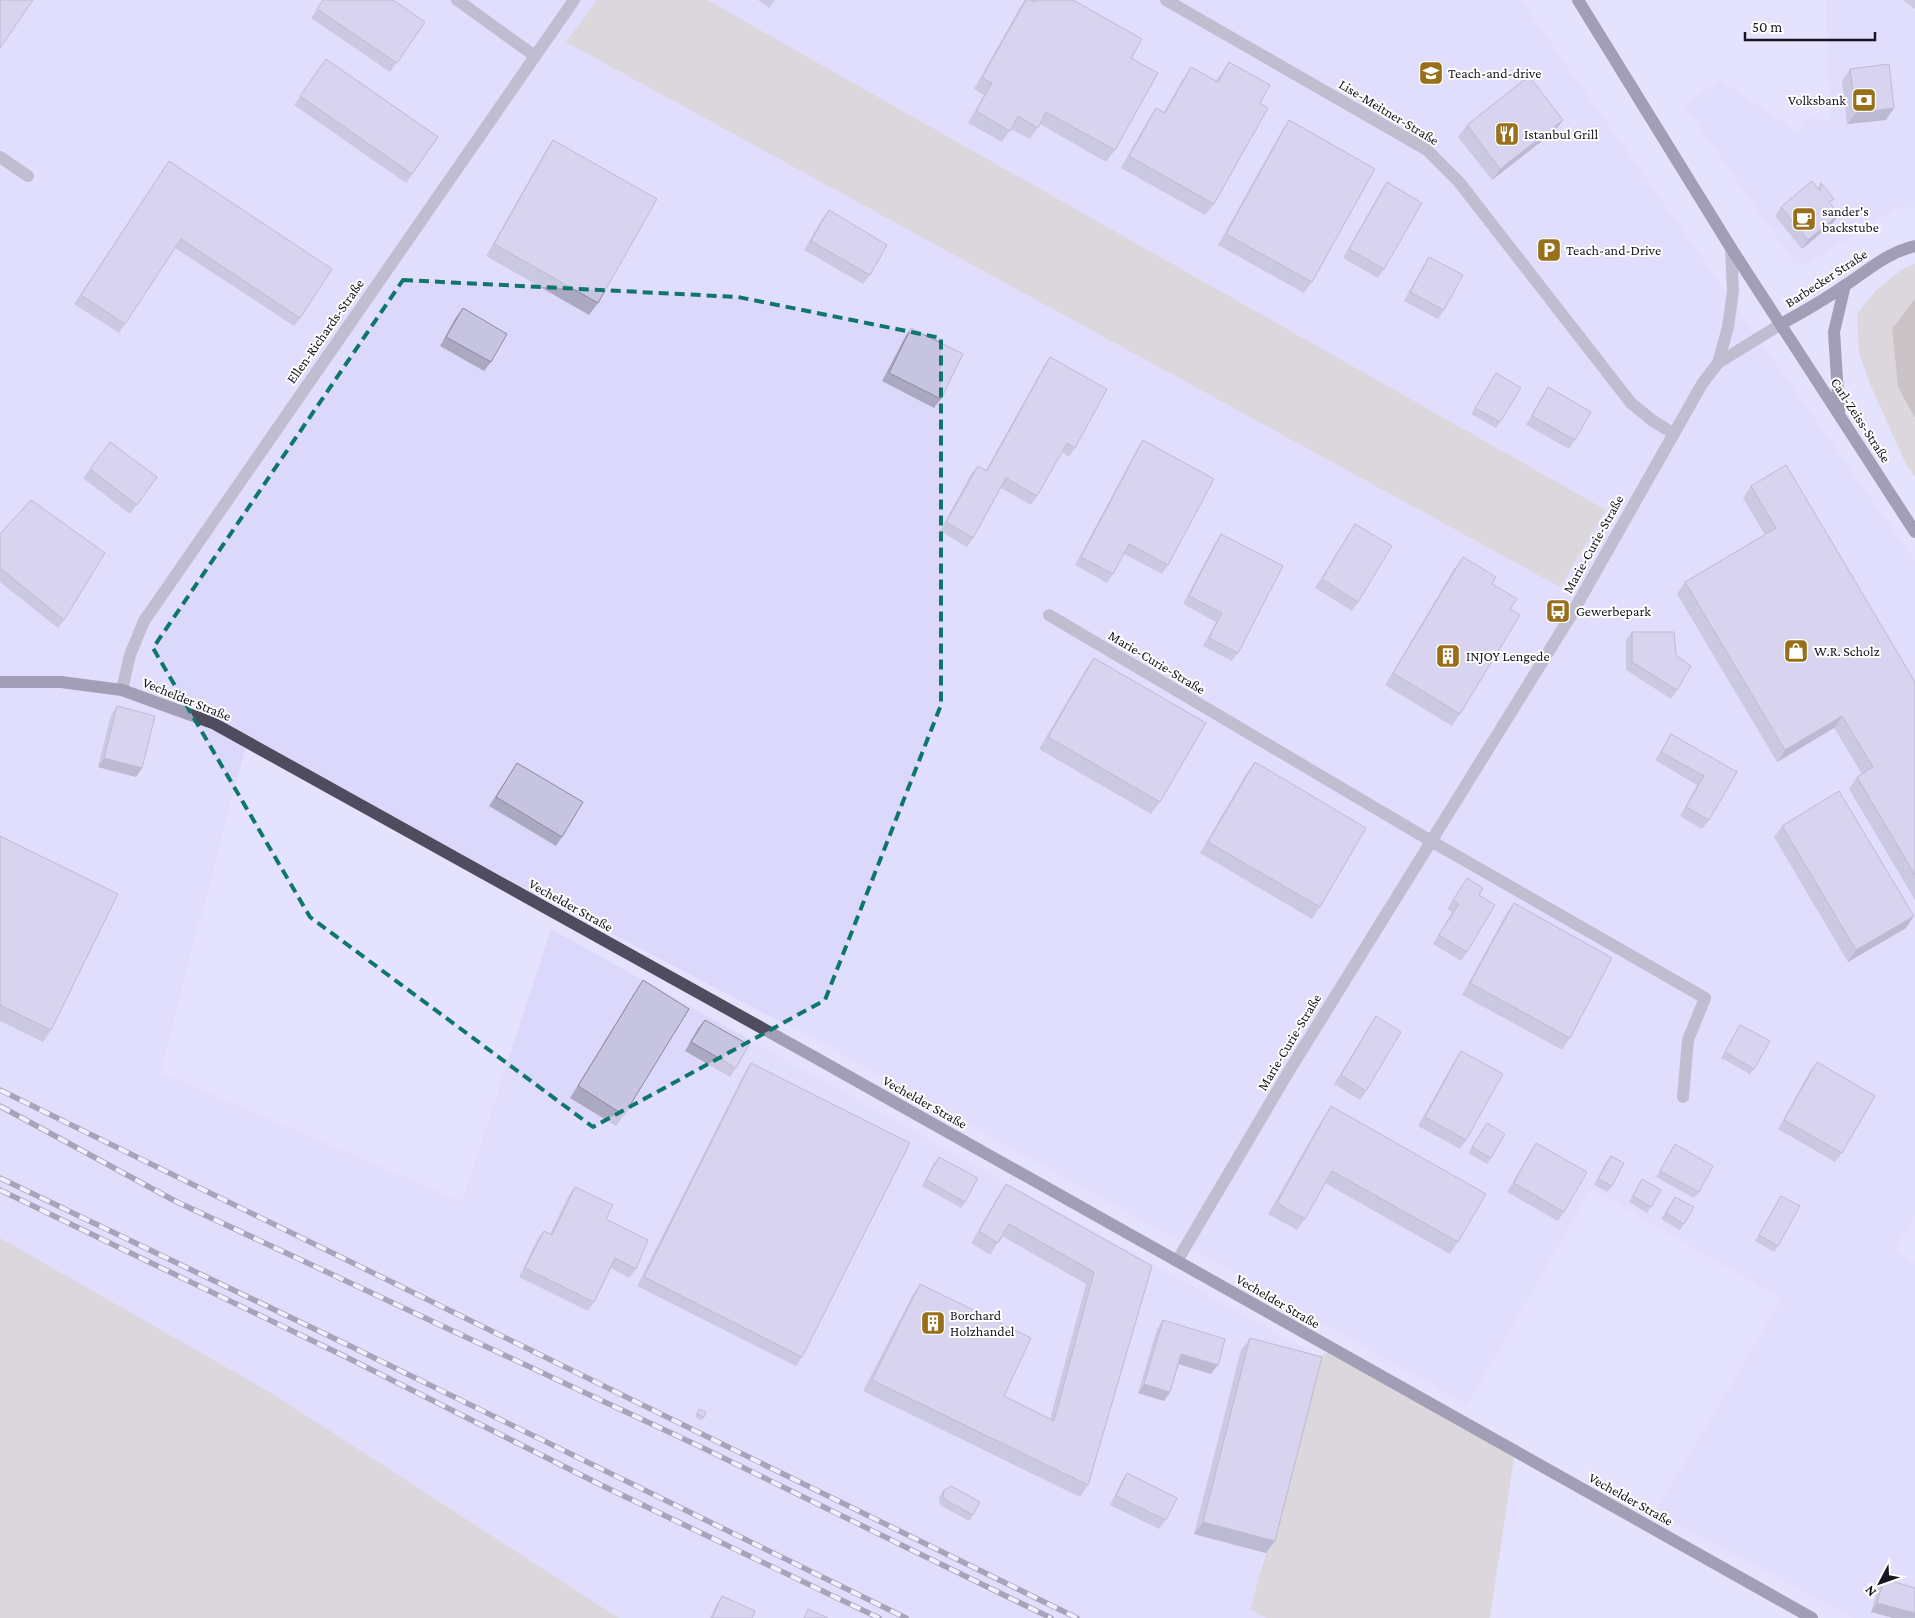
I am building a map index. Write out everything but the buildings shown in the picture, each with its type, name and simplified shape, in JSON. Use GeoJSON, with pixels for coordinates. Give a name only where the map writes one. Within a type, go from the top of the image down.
{"type":"FeatureCollection","features":[{"type":"Feature","properties":{"kind":"main road","name":"Carl-Zeiss-Straße"},"geometry":{"type":"LineString","coordinates":[[1578,0],[1731,248],[1915,532]]}},
{"type":"Feature","properties":{"kind":"main road","name":"Barbecker Straße"},"geometry":{"type":"LineString","coordinates":[[1781,324],[1891,254],[1915,246]]}},
{"type":"Feature","properties":{"kind":"main road"},"geometry":{"type":"LineString","coordinates":[[1840,414],[1834,332],[1845,285]]}},
{"type":"Feature","properties":{"kind":"main road","name":"Vechelder Straße"},"geometry":{"type":"LineString","coordinates":[[0,682],[61,682],[122,690],[213,723],[816,1058],[1812,1618]]}},
{"type":"Feature","properties":{"kind":"street"},"geometry":{"type":"LineString","coordinates":[[457,0],[534,56]]}},
{"type":"Feature","properties":{"kind":"street","name":"Ellen-Richards-Straße"},"geometry":{"type":"LineString","coordinates":[[122,690],[130,655],[144,621],[574,0]]}},
{"type":"Feature","properties":{"kind":"street","name":"Lise-Meitner-Straße"},"geometry":{"type":"LineString","coordinates":[[1166,0],[1427,150],[1459,182],[1630,403],[1653,421],[1673,433]]}},
{"type":"Feature","properties":{"kind":"street"},"geometry":{"type":"LineString","coordinates":[[0,157],[28,176]]}},
{"type":"Feature","properties":{"kind":"street","name":"Marie-Curie-Straße"},"geometry":{"type":"LineString","coordinates":[[1718,363],[1728,328],[1733,291],[1731,248]]}},
{"type":"Feature","properties":{"kind":"street","name":"Marie-Curie-Straße"},"geometry":{"type":"LineString","coordinates":[[1177,1261],[1289,1071],[1570,617],[1702,384],[1718,363],[1781,324]]}},
{"type":"Feature","properties":{"kind":"street","name":"Marie-Curie-Straße"},"geometry":{"type":"LineString","coordinates":[[1049,615],[1431,841],[1705,998],[1688,1040],[1683,1098]]}},
{"type":"Feature","properties":{"kind":"highlighted area"},"geometry":{"type":"Polygon","coordinates":[[[403,280],[738,297],[941,338],[941,705],[825,1000],[593,1127],[310,917],[153,648],[403,280]]]}},
{"type":"Feature","properties":{"kind":"shaded area"},"geometry":{"type":"Polygon","coordinates":[[[0,0],[1521,0],[1915,561],[1915,1214],[1895,1251],[1915,1263],[1915,1618],[1853,1618],[1655,1512],[1782,1299],[1591,1189],[1467,1405],[1166,1234],[819,1042],[247,742],[160,1072],[462,1201],[551,929],[1318,1356],[1250,1608],[1266,1618],[619,1618],[273,1394],[0,1238],[0,0]]]}},
{"type":"Feature","properties":{"kind":"shaded area"},"geometry":{"type":"Polygon","coordinates":[[[597,0],[707,0],[1606,510],[1560,587],[566,42],[597,0]]]}},
{"type":"Feature","properties":{"kind":"shaded area"},"geometry":{"type":"Polygon","coordinates":[[[1826,0],[1915,0],[1915,207],[1899,207],[1809,263],[1795,264],[1684,105],[1721,80],[1797,131],[1805,118],[1830,121],[1826,0]]]}},
{"type":"Feature","properties":{"kind":"shaded area"},"geometry":{"type":"Polygon","coordinates":[[[1915,264],[1915,299],[1892,330],[1898,387],[1915,418],[1915,477],[1906,464],[1870,384],[1859,353],[1857,314],[1877,289],[1904,268],[1915,264]]]}},
{"type":"Feature","properties":{"kind":"shaded area"},"geometry":{"type":"Polygon","coordinates":[[[1915,299],[1915,418],[1898,387],[1892,329],[1915,299]]]}},
{"type":"Feature","properties":{"kind":"shaded area"},"geometry":{"type":"Polygon","coordinates":[[[0,1238],[273,1394],[619,1618],[0,1618],[0,1238]]]}},
{"type":"Feature","properties":{"kind":"shaded area"},"geometry":{"type":"Polygon","coordinates":[[[1335,1351],[1515,1451],[1490,1618],[1266,1618],[1250,1609],[1313,1369],[1318,1356],[1335,1351]]]}},
{"type":"Feature","properties":{"kind":"railway"},"geometry":{"type":"LineString","coordinates":[[0,1090],[1077,1618]]}},
{"type":"Feature","properties":{"kind":"railway"},"geometry":{"type":"LineString","coordinates":[[0,1106],[175,1201],[701,1447],[1051,1618]]}},
{"type":"Feature","properties":{"kind":"railway"},"geometry":{"type":"LineString","coordinates":[[0,1178],[350,1346],[906,1618]]}},
{"type":"Feature","properties":{"kind":"railway"},"geometry":{"type":"LineString","coordinates":[[0,1190],[344,1356],[601,1485],[879,1618]]}},
{"type":"Feature","properties":{"kind":"place","name":"Teach-and-drive"},"geometry":{"type":"Point","coordinates":[1431,73]}},
{"type":"Feature","properties":{"kind":"place","name":"Volksbank"},"geometry":{"type":"Point","coordinates":[1864,100]}},
{"type":"Feature","properties":{"kind":"place","name":"Istanbul Grill"},"geometry":{"type":"Point","coordinates":[1507,134]}},
{"type":"Feature","properties":{"kind":"place","name":"sander's backstube"},"geometry":{"type":"Point","coordinates":[1804,219]}},
{"type":"Feature","properties":{"kind":"place","name":"Teach-and-Drive"},"geometry":{"type":"Point","coordinates":[1549,250]}},
{"type":"Feature","properties":{"kind":"place","name":"Gewerbepark"},"geometry":{"type":"Point","coordinates":[1558,611]}},
{"type":"Feature","properties":{"kind":"place","name":"W.R. Scholz"},"geometry":{"type":"Point","coordinates":[1796,651]}},
{"type":"Feature","properties":{"kind":"place","name":"INJOY Lengede"},"geometry":{"type":"Point","coordinates":[1448,656]}},
{"type":"Feature","properties":{"kind":"place","name":"Borchard Holzhandel"},"geometry":{"type":"Point","coordinates":[933,1323]}}]}
